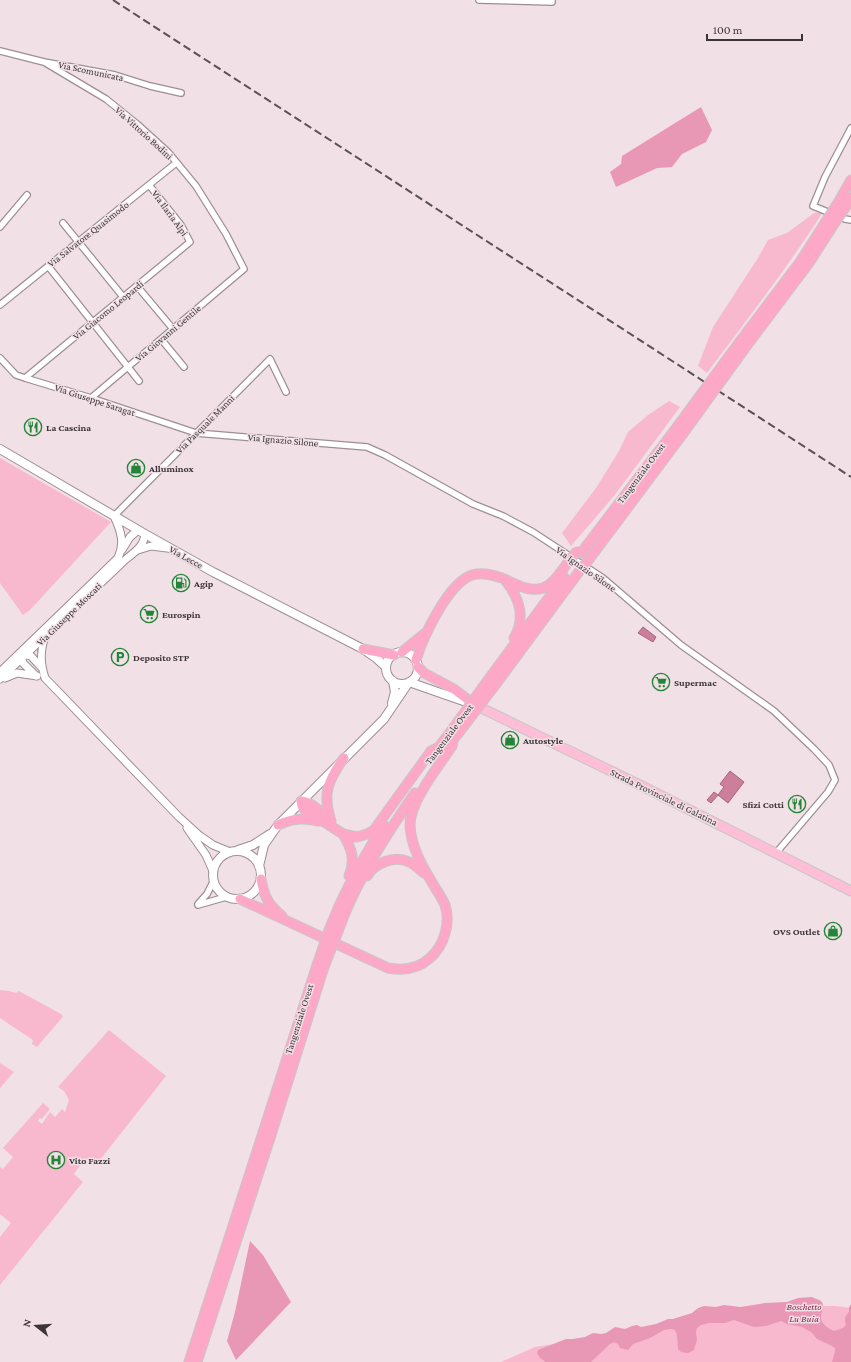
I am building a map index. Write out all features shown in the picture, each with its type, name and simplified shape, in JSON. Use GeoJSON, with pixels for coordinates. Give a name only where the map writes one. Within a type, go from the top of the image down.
{"type":"FeatureCollection","features":[{"type":"Feature","properties":{"kind":"highway","name":"Tangenziale Ovest"},"geometry":{"type":"LineString","coordinates":[[492,680],[590,558],[678,433],[745,342],[800,262],[846,201],[851,180]]}},
{"type":"Feature","properties":{"kind":"highway","name":"Tangenziale Ovest"},"geometry":{"type":"LineString","coordinates":[[344,907],[363,858],[396,806],[437,748],[460,725],[594,528],[601,526],[678,433]]}},
{"type":"Feature","properties":{"kind":"highway"},"geometry":{"type":"LineString","coordinates":[[475,705],[454,689],[424,674],[417,664],[428,631],[446,599],[465,578],[477,574],[485,574],[535,589],[542,588],[554,580],[568,566]]}},
{"type":"Feature","properties":{"kind":"highway"},"geometry":{"type":"LineString","coordinates":[[492,680],[492,669],[517,632],[521,618],[515,593],[504,579]]}},
{"type":"Feature","properties":{"kind":"highway"},"geometry":{"type":"LineString","coordinates":[[363,649],[398,653],[428,631]]}},
{"type":"Feature","properties":{"kind":"highway","name":"Tangenziale Ovest"},"geometry":{"type":"LineString","coordinates":[[198,1362],[271,1135],[329,930],[394,823],[453,741],[460,725]]}},
{"type":"Feature","properties":{"kind":"highway"},"geometry":{"type":"LineString","coordinates":[[240,899],[388,968],[402,970],[414,968],[427,961],[437,950],[444,938],[447,926],[446,912],[444,905],[418,858],[413,842],[410,824],[417,799],[452,746],[453,741]]}},
{"type":"Feature","properties":{"kind":"highway"},"geometry":{"type":"LineString","coordinates":[[343,834],[357,837],[374,830],[431,751],[437,748]]}},
{"type":"Feature","properties":{"kind":"highway"},"geometry":{"type":"LineString","coordinates":[[332,826],[327,810],[327,789],[333,774],[344,758]]}},
{"type":"Feature","properties":{"kind":"highway"},"geometry":{"type":"LineString","coordinates":[[332,826],[324,815],[309,803],[301,801],[304,809],[343,834],[349,844],[353,862],[352,870],[338,901],[344,907],[352,903],[374,868],[386,861],[397,859],[407,861],[427,875]]}},
{"type":"Feature","properties":{"kind":"highway"},"geometry":{"type":"LineString","coordinates":[[278,825],[294,819],[304,818],[322,821]]}},
{"type":"Feature","properties":{"kind":"highway"},"geometry":{"type":"LineString","coordinates":[[260,879],[267,901],[277,912],[290,922]]}},
{"type":"Feature","properties":{"kind":"highway","name":"Tangenziale Ovest"},"geometry":{"type":"LineString","coordinates":[[190,1362],[262,1132],[320,966]]}},
{"type":"Feature","properties":{"kind":"highway"},"geometry":{"type":"LineString","coordinates":[[202,1362],[215,1318],[218,1296]]}},
{"type":"Feature","properties":{"kind":"main road","name":"Via Lecce"},"geometry":{"type":"LineString","coordinates":[[0,449],[114,516],[235,584],[363,649],[386,666]]}},
{"type":"Feature","properties":{"kind":"main road"},"geometry":{"type":"LineString","coordinates":[[271,834],[253,845],[233,851],[219,859],[213,871],[213,882],[220,893],[233,899],[240,899],[251,895],[259,885],[259,866],[264,845],[271,834],[301,801],[384,719],[409,682],[416,676],[417,664],[411,655],[398,653],[390,658],[386,666],[388,674],[393,681],[395,692],[393,701],[384,719]]}},
{"type":"Feature","properties":{"kind":"main road"},"geometry":{"type":"LineString","coordinates":[[393,681],[401,684],[409,682],[475,705]]}},
{"type":"Feature","properties":{"kind":"main road","name":"Strada Provinciale di Galatina"},"geometry":{"type":"LineString","coordinates":[[475,705],[628,779],[851,891]]}},
{"type":"Feature","properties":{"kind":"main road"},"geometry":{"type":"LineString","coordinates":[[233,851],[248,853],[259,866]]}},
{"type":"Feature","properties":{"kind":"street"},"geometry":{"type":"LineString","coordinates":[[479,0],[552,2],[552,0]]}},
{"type":"Feature","properties":{"kind":"street","name":"Via Scomunicata"},"geometry":{"type":"LineString","coordinates":[[0,51],[44,62],[115,74],[150,86],[181,93]]}},
{"type":"Feature","properties":{"kind":"street","name":"Via Vittorio Bodini"},"geometry":{"type":"LineString","coordinates":[[44,62],[106,99],[168,152],[196,186],[226,234],[244,269]]}},
{"type":"Feature","properties":{"kind":"street"},"geometry":{"type":"LineString","coordinates":[[851,128],[824,177],[813,206],[851,220]]}},
{"type":"Feature","properties":{"kind":"street","name":"Via Salvatore Quasimodo"},"geometry":{"type":"LineString","coordinates":[[0,305],[176,163]]}},
{"type":"Feature","properties":{"kind":"street","name":"Via Ilaria Alpi"},"geometry":{"type":"LineString","coordinates":[[149,185],[181,225],[190,242]]}},
{"type":"Feature","properties":{"kind":"street"},"geometry":{"type":"LineString","coordinates":[[0,227],[27,195]]}},
{"type":"Feature","properties":{"kind":"street"},"geometry":{"type":"LineString","coordinates":[[63,223],[124,298]]}},
{"type":"Feature","properties":{"kind":"street","name":"Via Giacomo Leopardi"},"geometry":{"type":"LineString","coordinates":[[25,378],[124,298],[190,242]]}},
{"type":"Feature","properties":{"kind":"street"},"geometry":{"type":"LineString","coordinates":[[48,266],[139,381]]}},
{"type":"Feature","properties":{"kind":"street","name":"Via Giovanni Gentile"},"geometry":{"type":"LineString","coordinates":[[91,398],[244,269]]}},
{"type":"Feature","properties":{"kind":"street"},"geometry":{"type":"LineString","coordinates":[[137,286],[173,329]]}},
{"type":"Feature","properties":{"kind":"street"},"geometry":{"type":"LineString","coordinates":[[161,339],[184,367]]}},
{"type":"Feature","properties":{"kind":"street","name":"Via Giuseppe Saragat"},"geometry":{"type":"LineString","coordinates":[[0,358],[16,375],[196,433]]}},
{"type":"Feature","properties":{"kind":"street","name":"Via Pasquale Manni"},"geometry":{"type":"LineString","coordinates":[[114,516],[270,359],[286,392]]}},
{"type":"Feature","properties":{"kind":"street","name":"Via Ignazio Silone"},"geometry":{"type":"LineString","coordinates":[[196,433],[367,447],[473,504],[503,516],[533,532],[604,579],[681,645],[774,711],[829,765],[835,780],[834,785],[776,853]]}},
{"type":"Feature","properties":{"kind":"street"},"geometry":{"type":"LineString","coordinates":[[114,516],[122,537],[121,550]]}},
{"type":"Feature","properties":{"kind":"street","name":"Via Giuseppe Moscati"},"geometry":{"type":"LineString","coordinates":[[0,672],[23,655],[45,636],[126,559],[138,550],[145,540],[142,532],[130,537],[121,550],[118,558],[23,655],[0,679]]}},
{"type":"Feature","properties":{"kind":"street","name":"Via Giuseppe Moscati"},"geometry":{"type":"LineString","coordinates":[[138,550],[151,546],[171,548]]}},
{"type":"Feature","properties":{"kind":"street"},"geometry":{"type":"LineString","coordinates":[[45,636],[41,653],[41,667],[45,678],[179,817],[200,836],[213,845],[233,851]]}},
{"type":"Feature","properties":{"kind":"street"},"geometry":{"type":"LineString","coordinates":[[36,676],[28,668],[23,655],[31,656],[41,667]]}},
{"type":"Feature","properties":{"kind":"street"},"geometry":{"type":"LineString","coordinates":[[0,679],[17,673],[45,678]]}},
{"type":"Feature","properties":{"kind":"street"},"geometry":{"type":"LineString","coordinates":[[429,689],[435,688],[444,690],[447,688],[446,685]]}},
{"type":"Feature","properties":{"kind":"street"},"geometry":{"type":"LineString","coordinates":[[179,817],[206,855],[213,871]]}},
{"type":"Feature","properties":{"kind":"street"},"geometry":{"type":"LineString","coordinates":[[213,882],[207,894],[198,905],[226,897]]}},
{"type":"Feature","properties":{"kind":"green space"},"geometry":{"type":"Polygon","coordinates":[[[701,107],[712,130],[706,142],[682,154],[672,167],[657,168],[616,187],[610,172],[621,164],[622,156],[701,107]]]}},
{"type":"Feature","properties":{"kind":"green space"},"geometry":{"type":"Polygon","coordinates":[[[823,212],[781,274],[707,373],[698,366],[713,327],[768,240],[787,233],[814,213],[823,212]]]}},
{"type":"Feature","properties":{"kind":"green space"},"geometry":{"type":"Polygon","coordinates":[[[669,401],[680,407],[614,496],[571,546],[562,533],[596,488],[619,451],[628,432],[648,415],[669,401]]]}},
{"type":"Feature","properties":{"kind":"green space"},"geometry":{"type":"Polygon","coordinates":[[[0,458],[111,522],[30,610],[23,615],[0,583],[0,458]]]}},
{"type":"Feature","properties":{"kind":"green space"},"geometry":{"type":"Polygon","coordinates":[[[0,990],[16,993],[19,991],[61,1014],[63,1017],[37,1047],[32,1044],[33,1040],[0,1018],[0,990]]]}},
{"type":"Feature","properties":{"kind":"green space"},"geometry":{"type":"Polygon","coordinates":[[[109,1030],[166,1076],[96,1165],[85,1158],[74,1174],[83,1182],[0,1285],[0,1237],[11,1223],[0,1214],[0,1167],[3,1169],[13,1157],[3,1148],[43,1103],[50,1109],[42,1119],[40,1118],[38,1121],[42,1124],[50,1112],[55,1117],[62,1109],[65,1112],[69,1100],[64,1091],[58,1087],[109,1030]]]}},
{"type":"Feature","properties":{"kind":"green space"},"geometry":{"type":"Polygon","coordinates":[[[0,1063],[14,1072],[0,1088],[0,1063]]]}},
{"type":"Feature","properties":{"kind":"green space"},"geometry":{"type":"Polygon","coordinates":[[[250,1241],[263,1255],[291,1302],[236,1360],[227,1341],[235,1312],[250,1241]]]}},
{"type":"Feature","properties":{"kind":"green space","name":"Boschetto Lu Buia"},"geometry":{"type":"Polygon","coordinates":[[[812,1297],[821,1301],[823,1304],[821,1319],[827,1327],[834,1331],[843,1328],[846,1325],[845,1318],[849,1312],[849,1307],[851,1304],[851,1362],[832,1362],[835,1348],[817,1339],[811,1332],[802,1327],[787,1324],[781,1321],[766,1326],[754,1327],[734,1320],[725,1323],[709,1323],[701,1325],[697,1328],[697,1340],[694,1350],[688,1353],[681,1352],[678,1349],[677,1335],[675,1330],[671,1329],[664,1330],[650,1338],[633,1344],[628,1350],[620,1348],[618,1344],[614,1342],[591,1362],[546,1362],[540,1358],[537,1353],[538,1350],[566,1339],[585,1337],[593,1333],[606,1333],[615,1327],[625,1329],[637,1325],[641,1327],[656,1324],[668,1319],[673,1319],[692,1313],[698,1308],[704,1306],[716,1307],[724,1305],[740,1307],[765,1303],[787,1302],[798,1298],[812,1297]]]}},
{"type":"Feature","properties":{"kind":"green space"},"geometry":{"type":"Polygon","coordinates":[[[781,1306],[835,1306],[851,1308],[851,1362],[501,1362],[535,1347],[640,1331],[781,1306]]]}},
{"type":"Feature","properties":{"kind":"shaded area"},"geometry":{"type":"Polygon","coordinates":[[[643,627],[656,637],[653,642],[638,633],[643,627]]]}},
{"type":"Feature","properties":{"kind":"shaded area"},"geometry":{"type":"Polygon","coordinates":[[[730,771],[744,782],[728,803],[718,795],[724,787],[720,784],[730,771]]]}},
{"type":"Feature","properties":{"kind":"shaded area"},"geometry":{"type":"Polygon","coordinates":[[[714,792],[718,795],[711,803],[707,800],[714,792]]]}},
{"type":"Feature","properties":{"kind":"railway"},"geometry":{"type":"LineString","coordinates":[[113,0],[851,477]]}},
{"type":"Feature","properties":{"kind":"place","name":"La Cascina"},"geometry":{"type":"Point","coordinates":[33,427]}},
{"type":"Feature","properties":{"kind":"place","name":"Alluminox"},"geometry":{"type":"Point","coordinates":[136,468]}},
{"type":"Feature","properties":{"kind":"place","name":"Agip"},"geometry":{"type":"Point","coordinates":[181,583]}},
{"type":"Feature","properties":{"kind":"place","name":"Eurospin"},"geometry":{"type":"Point","coordinates":[149,614]}},
{"type":"Feature","properties":{"kind":"place","name":"Deposito STP"},"geometry":{"type":"Point","coordinates":[120,657]}},
{"type":"Feature","properties":{"kind":"place","name":"Supermac"},"geometry":{"type":"Point","coordinates":[661,682]}},
{"type":"Feature","properties":{"kind":"place","name":"Autostyle"},"geometry":{"type":"Point","coordinates":[510,740]}},
{"type":"Feature","properties":{"kind":"place","name":"Sfizi Cotti"},"geometry":{"type":"Point","coordinates":[797,804]}},
{"type":"Feature","properties":{"kind":"place","name":"OVS Outlet"},"geometry":{"type":"Point","coordinates":[833,931]}},
{"type":"Feature","properties":{"kind":"place","name":"Vito Fazzi"},"geometry":{"type":"Point","coordinates":[56,1160]}}]}
